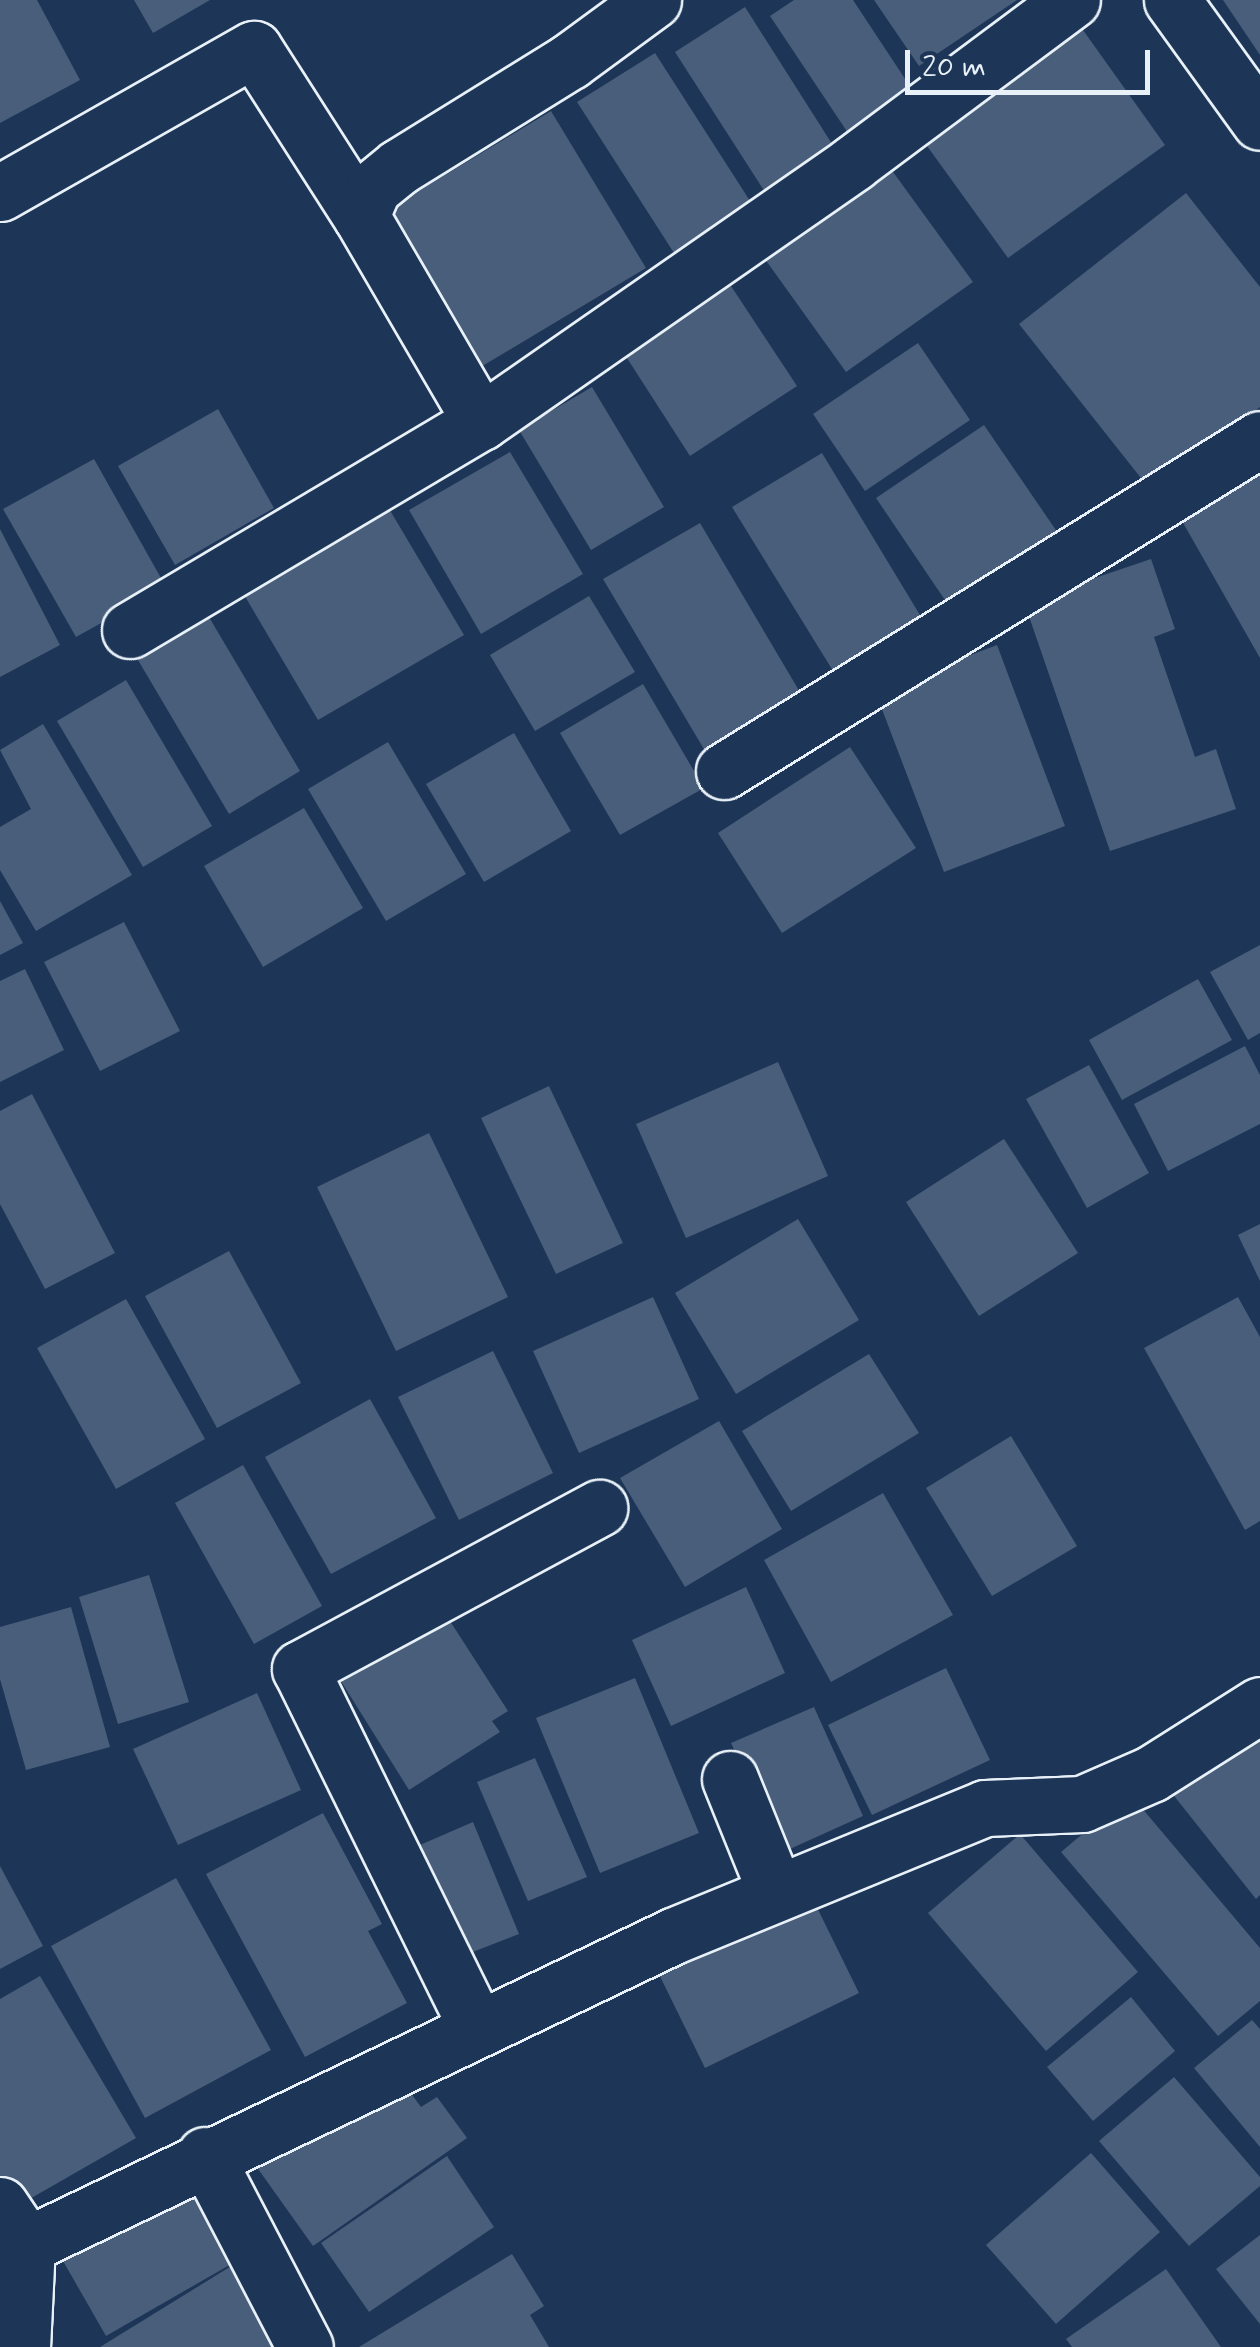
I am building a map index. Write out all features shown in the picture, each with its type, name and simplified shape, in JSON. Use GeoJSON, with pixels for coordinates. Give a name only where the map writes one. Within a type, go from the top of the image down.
{"type":"FeatureCollection","features":[{"type":"Feature","properties":{"kind":"street"},"geometry":{"type":"LineString","coordinates":[[361,216],[373,188],[399,167],[570,60],[653,0]]}},
{"type":"Feature","properties":{"kind":"street"},"geometry":{"type":"LineString","coordinates":[[130,630],[480,422],[853,162],[1072,0]]}},
{"type":"Feature","properties":{"kind":"street"},"geometry":{"type":"LineString","coordinates":[[1172,0],[1260,122]]}},
{"type":"Feature","properties":{"kind":"street"},"geometry":{"type":"LineString","coordinates":[[0,193],[254,49],[361,216],[480,422]]}},
{"type":"Feature","properties":{"kind":"street"},"geometry":{"type":"LineString","coordinates":[[724,771],[1260,439]]}},
{"type":"Feature","properties":{"kind":"street"},"geometry":{"type":"LineString","coordinates":[[476,2026],[300,1669],[600,1508]]}},
{"type":"Feature","properties":{"kind":"street"},"geometry":{"type":"LineString","coordinates":[[22,2347],[13,2225],[204,2155],[476,2026],[776,1893],[984,1808],[1082,1804],[1151,1774],[1260,1705]]}},
{"type":"Feature","properties":{"kind":"street"},"geometry":{"type":"LineString","coordinates":[[730,1779],[776,1893]]}},
{"type":"Feature","properties":{"kind":"street"},"geometry":{"type":"LineString","coordinates":[[204,2155],[306,2347]]}},
{"type":"Feature","properties":{"kind":"building"},"geometry":{"type":"Polygon","coordinates":[[[0,0],[37,0],[80,80],[0,123],[0,0]]]}},
{"type":"Feature","properties":{"kind":"building"},"geometry":{"type":"Polygon","coordinates":[[[134,0],[210,0],[153,33],[134,0]]]}},
{"type":"Feature","properties":{"kind":"building"},"geometry":{"type":"Polygon","coordinates":[[[794,0],[853,0],[919,100],[854,142],[770,16],[794,0]]]}},
{"type":"Feature","properties":{"kind":"building"},"geometry":{"type":"Polygon","coordinates":[[[874,0],[1017,0],[919,66],[874,0]]]}},
{"type":"Feature","properties":{"kind":"building"},"geometry":{"type":"Polygon","coordinates":[[[1223,0],[1260,0],[1260,55],[1223,0]]]}},
{"type":"Feature","properties":{"kind":"building"},"geometry":{"type":"Polygon","coordinates":[[[745,7],[834,147],[765,192],[675,52],[745,7]]]}},
{"type":"Feature","properties":{"kind":"building"},"geometry":{"type":"Polygon","coordinates":[[[1073,16],[1165,145],[1008,258],[914,128],[1073,16]]]}},
{"type":"Feature","properties":{"kind":"building"},"geometry":{"type":"Polygon","coordinates":[[[655,53],[752,204],[674,253],[577,102],[655,53]]]}},
{"type":"Feature","properties":{"kind":"building"},"geometry":{"type":"Polygon","coordinates":[[[551,111],[646,268],[479,368],[384,212],[551,111]]]}},
{"type":"Feature","properties":{"kind":"building"},"geometry":{"type":"Polygon","coordinates":[[[888,165],[973,282],[846,372],[762,255],[888,165]]]}},
{"type":"Feature","properties":{"kind":"building"},"geometry":{"type":"Polygon","coordinates":[[[1186,193],[1260,287],[1260,407],[1152,492],[1019,324],[1186,193]]]}},
{"type":"Feature","properties":{"kind":"building"},"geometry":{"type":"Polygon","coordinates":[[[731,286],[797,386],[690,456],[625,355],[731,286]]]}},
{"type":"Feature","properties":{"kind":"building"},"geometry":{"type":"Polygon","coordinates":[[[918,343],[970,420],[865,491],[813,414],[918,343]]]}},
{"type":"Feature","properties":{"kind":"building"},"geometry":{"type":"Polygon","coordinates":[[[592,387],[664,507],[591,550],[519,430],[592,387]]]}},
{"type":"Feature","properties":{"kind":"building"},"geometry":{"type":"Polygon","coordinates":[[[218,409],[274,508],[175,565],[118,466],[218,409]]]}},
{"type":"Feature","properties":{"kind":"building"},"geometry":{"type":"Polygon","coordinates":[[[984,425],[1062,539],[953,612],[876,498],[984,425]]]}},
{"type":"Feature","properties":{"kind":"building"},"geometry":{"type":"Polygon","coordinates":[[[510,452],[583,574],[481,634],[409,510],[510,452]]]}},
{"type":"Feature","properties":{"kind":"building"},"geometry":{"type":"Polygon","coordinates":[[[822,453],[926,625],[838,679],[732,507],[822,453]]]}},
{"type":"Feature","properties":{"kind":"building"},"geometry":{"type":"Polygon","coordinates":[[[94,459],[166,587],[76,637],[3,509],[94,459]]]}},
{"type":"Feature","properties":{"kind":"building"},"geometry":{"type":"Polygon","coordinates":[[[1260,459],[1260,658],[1174,507],[1260,459]]]}},
{"type":"Feature","properties":{"kind":"building"},"geometry":{"type":"Polygon","coordinates":[[[388,507],[464,635],[318,720],[243,593],[388,507]]]}},
{"type":"Feature","properties":{"kind":"building"},"geometry":{"type":"Polygon","coordinates":[[[700,523],[807,704],[711,761],[603,579],[700,523]]]}},
{"type":"Feature","properties":{"kind":"building"},"geometry":{"type":"Polygon","coordinates":[[[0,529],[60,645],[0,677],[0,529]]]}},
{"type":"Feature","properties":{"kind":"building"},"geometry":{"type":"Polygon","coordinates":[[[1151,559],[1175,629],[1154,637],[1195,757],[1216,749],[1236,809],[1110,851],[1024,602],[1151,559]]]}},
{"type":"Feature","properties":{"kind":"building"},"geometry":{"type":"Polygon","coordinates":[[[589,596],[635,672],[535,731],[490,655],[589,596]]]}},
{"type":"Feature","properties":{"kind":"building"},"geometry":{"type":"Polygon","coordinates":[[[206,612],[300,771],[229,814],[135,655],[206,612]]]}},
{"type":"Feature","properties":{"kind":"building"},"geometry":{"type":"Polygon","coordinates":[[[997,645],[1065,826],[944,872],[875,691],[997,645]]]}},
{"type":"Feature","properties":{"kind":"building"},"geometry":{"type":"Polygon","coordinates":[[[126,680],[212,826],[143,867],[57,721],[126,680]]]}},
{"type":"Feature","properties":{"kind":"building"},"geometry":{"type":"Polygon","coordinates":[[[643,684],[704,788],[620,835],[560,733],[643,684]]]}},
{"type":"Feature","properties":{"kind":"building"},"geometry":{"type":"Polygon","coordinates":[[[43,724],[132,875],[36,931],[0,870],[0,827],[31,809],[0,750],[43,724]]]}},
{"type":"Feature","properties":{"kind":"building"},"geometry":{"type":"Polygon","coordinates":[[[514,733],[571,831],[484,882],[426,784],[514,733]]]}},
{"type":"Feature","properties":{"kind":"building"},"geometry":{"type":"Polygon","coordinates":[[[388,742],[466,874],[386,921],[308,789],[388,742]]]}},
{"type":"Feature","properties":{"kind":"building"},"geometry":{"type":"Polygon","coordinates":[[[850,747],[916,848],[782,933],[718,833],[850,747]]]}},
{"type":"Feature","properties":{"kind":"building"},"geometry":{"type":"Polygon","coordinates":[[[304,808],[363,908],[263,967],[204,866],[304,808]]]}},
{"type":"Feature","properties":{"kind":"building"},"geometry":{"type":"Polygon","coordinates":[[[0,901],[23,943],[0,955],[0,901]]]}},
{"type":"Feature","properties":{"kind":"building"},"geometry":{"type":"Polygon","coordinates":[[[124,922],[180,1031],[100,1071],[44,962],[124,922]]]}},
{"type":"Feature","properties":{"kind":"building"},"geometry":{"type":"Polygon","coordinates":[[[1260,945],[1260,1033],[1248,1040],[1210,972],[1260,945]]]}},
{"type":"Feature","properties":{"kind":"building"},"geometry":{"type":"Polygon","coordinates":[[[25,969],[64,1050],[0,1082],[0,981],[25,969]]]}},
{"type":"Feature","properties":{"kind":"building"},"geometry":{"type":"Polygon","coordinates":[[[1198,979],[1232,1040],[1122,1100],[1089,1040],[1198,979]]]}},
{"type":"Feature","properties":{"kind":"building"},"geometry":{"type":"Polygon","coordinates":[[[1245,1046],[1260,1075],[1260,1124],[1168,1171],[1134,1104],[1245,1046]]]}},
{"type":"Feature","properties":{"kind":"building"},"geometry":{"type":"Polygon","coordinates":[[[778,1062],[828,1176],[686,1238],[636,1124],[778,1062]]]}},
{"type":"Feature","properties":{"kind":"building"},"geometry":{"type":"Polygon","coordinates":[[[1089,1065],[1149,1173],[1087,1208],[1026,1099],[1089,1065]]]}},
{"type":"Feature","properties":{"kind":"building"},"geometry":{"type":"Polygon","coordinates":[[[549,1086],[623,1243],[556,1274],[481,1118],[549,1086]]]}},
{"type":"Feature","properties":{"kind":"building"},"geometry":{"type":"Polygon","coordinates":[[[32,1094],[115,1253],[45,1289],[0,1204],[0,1111],[32,1094]]]}},
{"type":"Feature","properties":{"kind":"building"},"geometry":{"type":"Polygon","coordinates":[[[429,1133],[508,1297],[396,1351],[317,1187],[429,1133]]]}},
{"type":"Feature","properties":{"kind":"building"},"geometry":{"type":"Polygon","coordinates":[[[1004,1139],[1078,1253],[979,1316],[906,1202],[1004,1139]]]}},
{"type":"Feature","properties":{"kind":"building"},"geometry":{"type":"Polygon","coordinates":[[[798,1219],[859,1320],[736,1394],[675,1293],[798,1219]]]}},
{"type":"Feature","properties":{"kind":"building"},"geometry":{"type":"Polygon","coordinates":[[[1260,1224],[1260,1281],[1238,1235],[1260,1224]]]}},
{"type":"Feature","properties":{"kind":"building"},"geometry":{"type":"Polygon","coordinates":[[[229,1251],[301,1383],[217,1428],[145,1296],[229,1251]]]}},
{"type":"Feature","properties":{"kind":"building"},"geometry":{"type":"Polygon","coordinates":[[[653,1297],[699,1399],[579,1453],[533,1351],[653,1297]]]}},
{"type":"Feature","properties":{"kind":"building"},"geometry":{"type":"Polygon","coordinates":[[[1238,1297],[1260,1337],[1260,1521],[1245,1530],[1144,1348],[1238,1297]]]}},
{"type":"Feature","properties":{"kind":"building"},"geometry":{"type":"Polygon","coordinates":[[[126,1299],[205,1439],[116,1489],[37,1348],[126,1299]]]}},
{"type":"Feature","properties":{"kind":"building"},"geometry":{"type":"Polygon","coordinates":[[[493,1351],[553,1473],[459,1520],[398,1397],[493,1351]]]}},
{"type":"Feature","properties":{"kind":"building"},"geometry":{"type":"Polygon","coordinates":[[[869,1354],[919,1433],[791,1511],[742,1431],[869,1354]]]}},
{"type":"Feature","properties":{"kind":"building"},"geometry":{"type":"Polygon","coordinates":[[[370,1399],[436,1518],[331,1574],[265,1457],[370,1399]]]}},
{"type":"Feature","properties":{"kind":"building"},"geometry":{"type":"Polygon","coordinates":[[[719,1421],[782,1529],[685,1587],[620,1478],[719,1421]]]}},
{"type":"Feature","properties":{"kind":"building"},"geometry":{"type":"Polygon","coordinates":[[[1011,1436],[1077,1546],[992,1596],[926,1488],[1011,1436]]]}},
{"type":"Feature","properties":{"kind":"building"},"geometry":{"type":"Polygon","coordinates":[[[243,1465],[322,1606],[254,1644],[175,1503],[243,1465]]]}},
{"type":"Feature","properties":{"kind":"building"},"geometry":{"type":"Polygon","coordinates":[[[883,1493],[953,1615],[831,1682],[764,1560],[883,1493]]]}},
{"type":"Feature","properties":{"kind":"building"},"geometry":{"type":"Polygon","coordinates":[[[149,1575],[189,1702],[118,1724],[79,1597],[149,1575]]]}},
{"type":"Feature","properties":{"kind":"building"},"geometry":{"type":"Polygon","coordinates":[[[746,1587],[785,1673],[671,1726],[632,1640],[746,1587]]]}},
{"type":"Feature","properties":{"kind":"building"},"geometry":{"type":"Polygon","coordinates":[[[439,1604],[508,1711],[492,1721],[500,1732],[409,1790],[334,1670],[439,1604]]]}},
{"type":"Feature","properties":{"kind":"building"},"geometry":{"type":"Polygon","coordinates":[[[71,1607],[110,1747],[26,1770],[0,1679],[0,1627],[71,1607]]]}},
{"type":"Feature","properties":{"kind":"building"},"geometry":{"type":"Polygon","coordinates":[[[946,1668],[990,1760],[872,1815],[828,1725],[946,1668]]]}},
{"type":"Feature","properties":{"kind":"building"},"geometry":{"type":"Polygon","coordinates":[[[635,1678],[699,1833],[600,1873],[536,1718],[635,1678]]]}},
{"type":"Feature","properties":{"kind":"building"},"geometry":{"type":"Polygon","coordinates":[[[257,1693],[301,1790],[178,1845],[133,1749],[257,1693]]]}},
{"type":"Feature","properties":{"kind":"building"},"geometry":{"type":"Polygon","coordinates":[[[814,1707],[863,1816],[781,1853],[731,1743],[814,1707]]]}},
{"type":"Feature","properties":{"kind":"building"},"geometry":{"type":"Polygon","coordinates":[[[1260,1727],[1260,1895],[1256,1899],[1167,1787],[1260,1727]]]}},
{"type":"Feature","properties":{"kind":"building"},"geometry":{"type":"Polygon","coordinates":[[[535,1758],[587,1877],[528,1901],[477,1782],[535,1758]]]}},
{"type":"Feature","properties":{"kind":"building"},"geometry":{"type":"Polygon","coordinates":[[[1130,1794],[1260,1948],[1260,2001],[1218,2036],[1061,1852],[1130,1794]]]}},
{"type":"Feature","properties":{"kind":"building"},"geometry":{"type":"Polygon","coordinates":[[[323,1813],[382,1924],[368,1931],[407,2003],[305,2057],[206,1874],[323,1813]]]}},
{"type":"Feature","properties":{"kind":"building"},"geometry":{"type":"Polygon","coordinates":[[[473,1822],[519,1934],[460,1957],[413,1848],[473,1822]]]}},
{"type":"Feature","properties":{"kind":"building"},"geometry":{"type":"Polygon","coordinates":[[[1020,1834],[1138,1972],[1046,2051],[928,1913],[1020,1834]]]}},
{"type":"Feature","properties":{"kind":"building"},"geometry":{"type":"Polygon","coordinates":[[[0,1866],[43,1946],[0,1969],[0,1866]]]}},
{"type":"Feature","properties":{"kind":"building"},"geometry":{"type":"Polygon","coordinates":[[[176,1878],[271,2050],[145,2118],[51,1946],[176,1878]]]}},
{"type":"Feature","properties":{"kind":"building"},"geometry":{"type":"Polygon","coordinates":[[[805,1883],[859,1993],[705,2068],[651,1958],[805,1883]]]}},
{"type":"Feature","properties":{"kind":"building"},"geometry":{"type":"Polygon","coordinates":[[[40,1976],[136,2138],[14,2208],[0,2186],[0,1999],[40,1976]]]}},
{"type":"Feature","properties":{"kind":"building"},"geometry":{"type":"Polygon","coordinates":[[[1131,1997],[1175,2051],[1093,2121],[1047,2067],[1131,1997]]]}},
{"type":"Feature","properties":{"kind":"building"},"geometry":{"type":"Polygon","coordinates":[[[1252,2020],[1260,2029],[1260,2147],[1194,2068],[1252,2020]]]}},
{"type":"Feature","properties":{"kind":"building"},"geometry":{"type":"Polygon","coordinates":[[[395,2072],[421,2107],[437,2097],[467,2138],[313,2246],[251,2159],[395,2072]]]}},
{"type":"Feature","properties":{"kind":"building"},"geometry":{"type":"Polygon","coordinates":[[[1174,2077],[1260,2177],[1260,2186],[1189,2246],[1099,2141],[1174,2077]]]}},
{"type":"Feature","properties":{"kind":"building"},"geometry":{"type":"Polygon","coordinates":[[[1091,2153],[1160,2232],[1056,2324],[986,2245],[1091,2153]]]}},
{"type":"Feature","properties":{"kind":"building"},"geometry":{"type":"Polygon","coordinates":[[[447,2156],[494,2227],[369,2312],[321,2243],[447,2156]]]}},
{"type":"Feature","properties":{"kind":"building"},"geometry":{"type":"Polygon","coordinates":[[[182,2175],[233,2263],[106,2336],[55,2247],[182,2175]]]}},
{"type":"Feature","properties":{"kind":"building"},"geometry":{"type":"Polygon","coordinates":[[[1260,2235],[1260,2324],[1216,2269],[1260,2235]]]}},
{"type":"Feature","properties":{"kind":"building"},"geometry":{"type":"Polygon","coordinates":[[[512,2254],[544,2306],[530,2315],[549,2347],[359,2347],[512,2254]]]}},
{"type":"Feature","properties":{"kind":"building"},"geometry":{"type":"Polygon","coordinates":[[[233,2265],[285,2347],[100,2347],[233,2265]]]}},
{"type":"Feature","properties":{"kind":"building"},"geometry":{"type":"Polygon","coordinates":[[[1166,2269],[1221,2347],[1072,2347],[1066,2339],[1166,2269]]]}}]}
